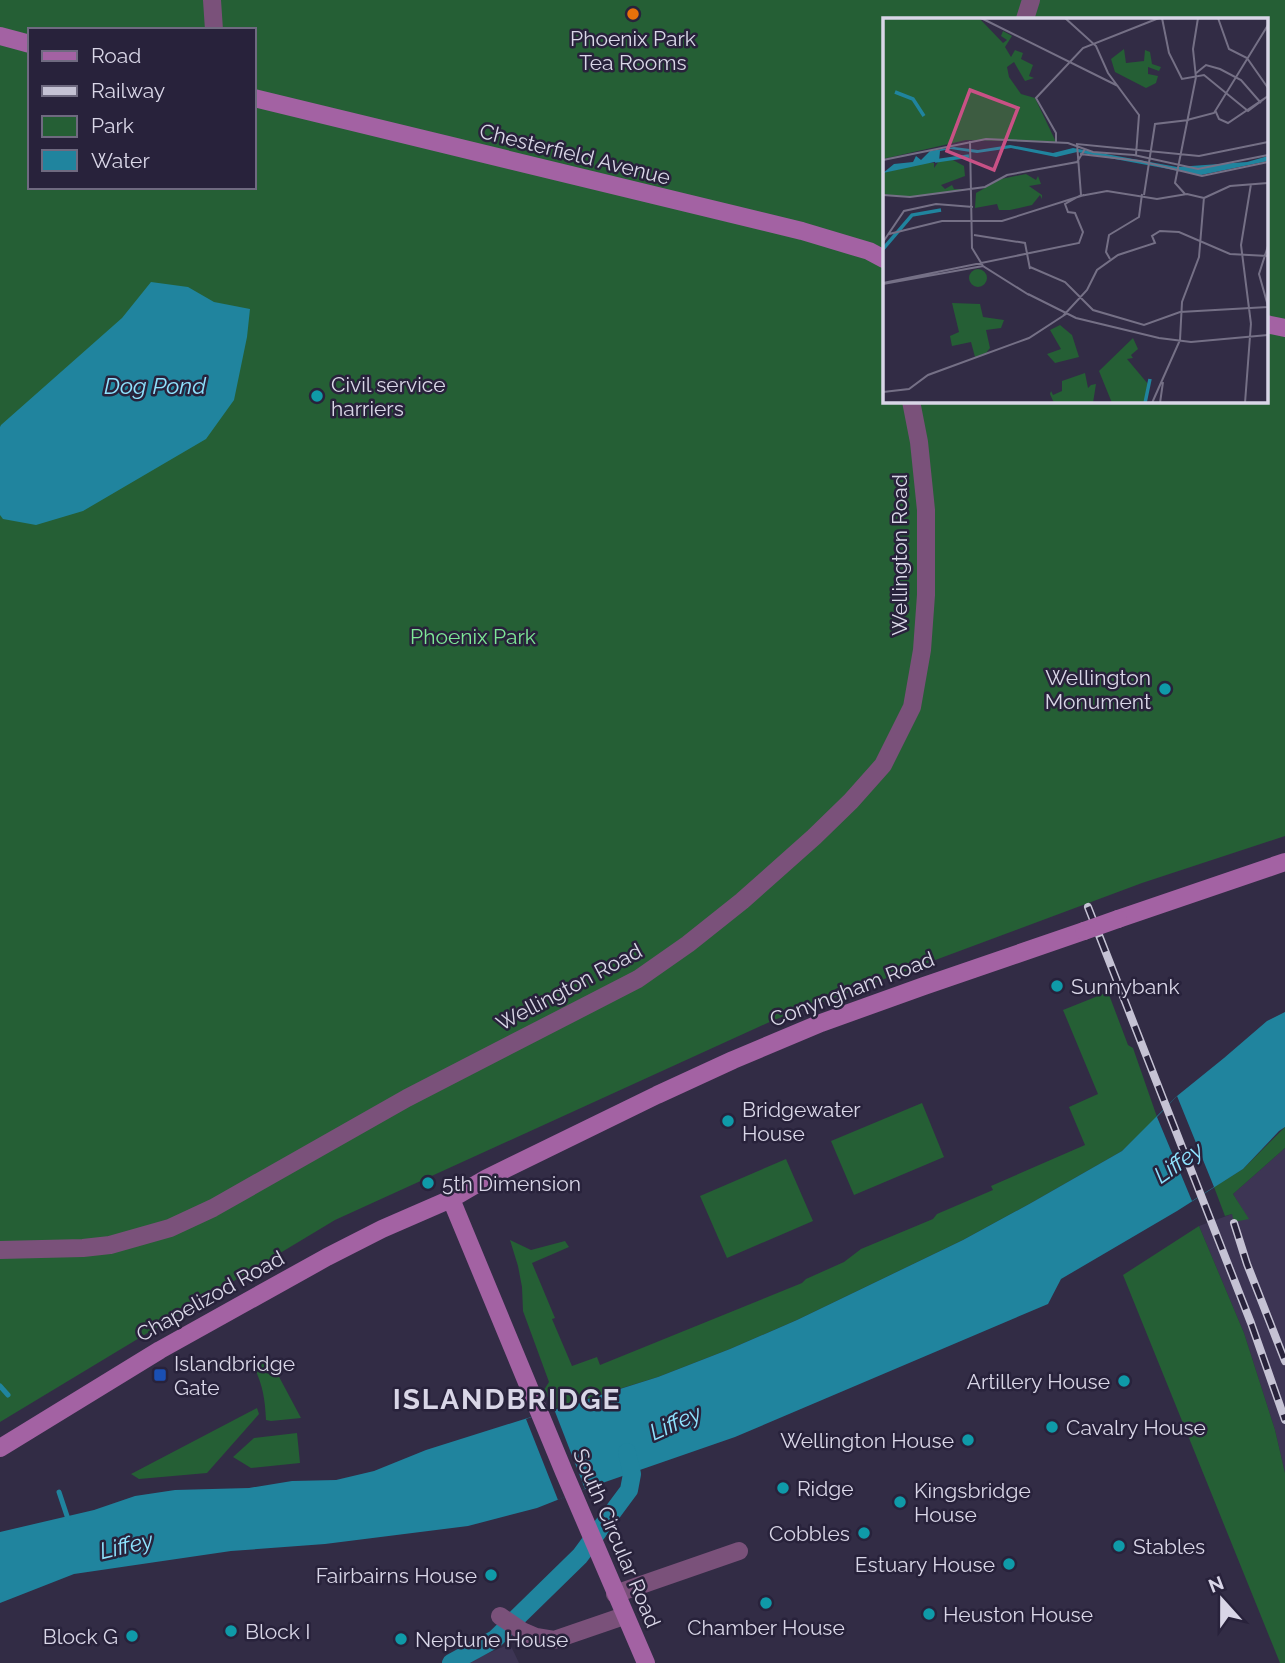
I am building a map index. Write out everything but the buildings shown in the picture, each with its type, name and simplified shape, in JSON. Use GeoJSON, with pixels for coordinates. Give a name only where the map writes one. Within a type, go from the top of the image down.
{"type":"FeatureCollection","features":[{"type":"Feature","properties":{"kind":"main road"},"geometry":{"type":"LineString","coordinates":[[0,36],[28,43]]}},
{"type":"Feature","properties":{"kind":"main road","name":"Chesterfield Avenue"},"geometry":{"type":"LineString","coordinates":[[256,98],[802,231],[883,258]]}},
{"type":"Feature","properties":{"kind":"main road","name":"Conyngham Road"},"geometry":{"type":"LineString","coordinates":[[451,1199],[486,1178],[657,1095],[821,1023],[1285,862]]}},
{"type":"Feature","properties":{"kind":"main road","name":"South Circular Road"},"geometry":{"type":"LineString","coordinates":[[451,1199],[646,1663]]}},
{"type":"Feature","properties":{"kind":"main road","name":"Chapelizod Road"},"geometry":{"type":"LineString","coordinates":[[0,1448],[160,1350],[327,1256],[451,1199]]}},
{"type":"Feature","properties":{"kind":"street"},"geometry":{"type":"LineString","coordinates":[[212,0],[214,28]]}},
{"type":"Feature","properties":{"kind":"street"},"geometry":{"type":"LineString","coordinates":[[1025,18],[1031,0]]}},
{"type":"Feature","properties":{"kind":"street","name":"Wellington Road"},"geometry":{"type":"LineString","coordinates":[[0,1250],[110,1245],[170,1228],[213,1208],[407,1098],[638,979],[742,901],[814,837],[852,801],[883,765],[912,707],[922,650],[926,595],[926,509],[919,442],[911,402]]}},
{"type":"Feature","properties":{"kind":"street"},"geometry":{"type":"LineString","coordinates":[[615,1594],[739,1551]]}},
{"type":"Feature","properties":{"kind":"street"},"geometry":{"type":"LineString","coordinates":[[500,1616],[522,1631],[536,1637],[555,1640],[624,1616]]}},
{"type":"Feature","properties":{"kind":"shaded area"},"geometry":{"type":"Polygon","coordinates":[[[1285,1148],[1285,1473],[1275,1430],[1244,1333],[1199,1226],[1232,1214],[1248,1219],[1233,1194],[1285,1148]]]}},
{"type":"Feature","properties":{"kind":"shaded area"},"geometry":{"type":"Polygon","coordinates":[[[510,1644],[519,1663],[465,1663],[510,1644]]]}},
{"type":"Feature","properties":{"kind":"green space","name":"Phoenix Park"},"geometry":{"type":"Polygon","coordinates":[[[0,0],[1285,0],[1285,836],[1142,883],[774,1020],[335,1220],[0,1422],[0,0]]]}},
{"type":"Feature","properties":{"kind":"green space"},"geometry":{"type":"Polygon","coordinates":[[[1108,992],[1128,1045],[1133,1048],[1157,1117],[1122,1151],[963,1240],[797,1320],[658,1377],[554,1409],[544,1390],[549,1382],[523,1311],[522,1287],[510,1240],[531,1250],[565,1241],[569,1247],[532,1263],[572,1366],[597,1357],[600,1365],[802,1283],[844,1262],[861,1249],[933,1219],[937,1214],[993,1190],[991,1186],[1085,1145],[1069,1107],[1098,1094],[1063,1010],[1108,992]]]}},
{"type":"Feature","properties":{"kind":"green space"},"geometry":{"type":"Polygon","coordinates":[[[922,1103],[944,1157],[854,1195],[831,1141],[922,1103]]]}},
{"type":"Feature","properties":{"kind":"green space"},"geometry":{"type":"Polygon","coordinates":[[[1285,1127],[1285,1148],[1233,1194],[1249,1219],[1234,1222],[1232,1214],[1225,1216],[1214,1187],[1243,1169],[1285,1127]]]}},
{"type":"Feature","properties":{"kind":"green space"},"geometry":{"type":"Polygon","coordinates":[[[786,1159],[813,1221],[727,1258],[700,1196],[786,1159]]]}},
{"type":"Feature","properties":{"kind":"green space"},"geometry":{"type":"Polygon","coordinates":[[[1199,1226],[1244,1333],[1275,1430],[1285,1473],[1285,1663],[1280,1663],[1123,1275],[1199,1226]]]}},
{"type":"Feature","properties":{"kind":"green space"},"geometry":{"type":"Polygon","coordinates":[[[269,1358],[301,1418],[266,1420],[263,1393],[254,1367],[269,1358]]]}},
{"type":"Feature","properties":{"kind":"green space"},"geometry":{"type":"Polygon","coordinates":[[[257,1408],[259,1414],[207,1473],[139,1479],[131,1474],[257,1408]]]}},
{"type":"Feature","properties":{"kind":"green space"},"geometry":{"type":"Polygon","coordinates":[[[297,1433],[300,1463],[251,1468],[233,1457],[254,1438],[297,1433]]]}},
{"type":"Feature","properties":{"kind":"water","name":"Dog Pond"},"geometry":{"type":"Polygon","coordinates":[[[151,282],[188,287],[214,302],[250,309],[234,400],[206,439],[83,511],[36,525],[3,519],[0,515],[1,425],[122,318],[151,282]]]}},
{"type":"Feature","properties":{"kind":"water","name":"Liffey"},"geometry":{"type":"Polygon","coordinates":[[[1285,1012],[1285,1127],[1243,1169],[1061,1279],[1048,1304],[735,1437],[537,1508],[468,1526],[325,1544],[231,1551],[74,1574],[0,1603],[0,1532],[94,1510],[135,1496],[175,1490],[249,1488],[292,1481],[336,1480],[374,1471],[426,1450],[658,1377],[797,1320],[963,1240],[1122,1151],[1177,1096],[1267,1021],[1285,1012]]]}},
{"type":"Feature","properties":{"kind":"pier"},"geometry":{"type":"Polygon","coordinates":[[[1177,1096],[1214,1187],[1192,1201],[1157,1117],[1177,1096]]]}},
{"type":"Feature","properties":{"kind":"pier","name":"ISLANDBRIDGE"},"geometry":{"type":"Polygon","coordinates":[[[554,1409],[585,1489],[558,1500],[526,1419],[554,1409]]]}},
{"type":"Feature","properties":{"kind":"waterway"},"geometry":{"type":"LineString","coordinates":[[0,1386],[8,1395]]}},
{"type":"Feature","properties":{"kind":"waterway"},"geometry":{"type":"LineString","coordinates":[[451,1663],[495,1639],[580,1556],[629,1490],[632,1474],[627,1452]]}},
{"type":"Feature","properties":{"kind":"waterway"},"geometry":{"type":"LineString","coordinates":[[59,1492],[68,1519]]}},
{"type":"Feature","properties":{"kind":"railway"},"geometry":{"type":"LineString","coordinates":[[1088,907],[1251,1323],[1285,1420]]}},
{"type":"Feature","properties":{"kind":"railway"},"geometry":{"type":"LineString","coordinates":[[1234,1223],[1285,1361]]}},
{"type":"Feature","properties":{"kind":"place","name":"Phoenix Park Tea Rooms"},"geometry":{"type":"Point","coordinates":[633,14]}},
{"type":"Feature","properties":{"kind":"place","name":"Civil service harriers"},"geometry":{"type":"Point","coordinates":[317,396]}},
{"type":"Feature","properties":{"kind":"place","name":"Wellington Monument"},"geometry":{"type":"Point","coordinates":[1165,689]}},
{"type":"Feature","properties":{"kind":"place","name":"Sunnybank"},"geometry":{"type":"Point","coordinates":[1057,986]}},
{"type":"Feature","properties":{"kind":"place","name":"Bridgewater House"},"geometry":{"type":"Point","coordinates":[728,1121]}},
{"type":"Feature","properties":{"kind":"place","name":"5th Dimension"},"geometry":{"type":"Point","coordinates":[428,1183]}},
{"type":"Feature","properties":{"kind":"place","name":"Islandbridge Gate"},"geometry":{"type":"Point","coordinates":[160,1375]}},
{"type":"Feature","properties":{"kind":"place","name":"Artillery House"},"geometry":{"type":"Point","coordinates":[1124,1381]}},
{"type":"Feature","properties":{"kind":"place","name":"Cavalry House"},"geometry":{"type":"Point","coordinates":[1052,1427]}},
{"type":"Feature","properties":{"kind":"place","name":"Wellington House"},"geometry":{"type":"Point","coordinates":[968,1440]}},
{"type":"Feature","properties":{"kind":"place","name":"Ridge"},"geometry":{"type":"Point","coordinates":[783,1488]}},
{"type":"Feature","properties":{"kind":"place","name":"Kingsbridge House"},"geometry":{"type":"Point","coordinates":[900,1502]}},
{"type":"Feature","properties":{"kind":"place","name":"Cobbles"},"geometry":{"type":"Point","coordinates":[864,1533]}},
{"type":"Feature","properties":{"kind":"place","name":"Stables"},"geometry":{"type":"Point","coordinates":[1119,1546]}},
{"type":"Feature","properties":{"kind":"place","name":"Estuary House"},"geometry":{"type":"Point","coordinates":[1009,1564]}},
{"type":"Feature","properties":{"kind":"place","name":"Fairbairns House"},"geometry":{"type":"Point","coordinates":[491,1575]}},
{"type":"Feature","properties":{"kind":"place","name":"Chamber House"},"geometry":{"type":"Point","coordinates":[766,1603]}},
{"type":"Feature","properties":{"kind":"place","name":"Heuston House"},"geometry":{"type":"Point","coordinates":[929,1614]}},
{"type":"Feature","properties":{"kind":"place","name":"Block I"},"geometry":{"type":"Point","coordinates":[231,1631]}},
{"type":"Feature","properties":{"kind":"place","name":"Block G"},"geometry":{"type":"Point","coordinates":[132,1636]}},
{"type":"Feature","properties":{"kind":"place","name":"Neptune House"},"geometry":{"type":"Point","coordinates":[401,1639]}},
{"type":"Feature","properties":{"kind":"district","name":"ISLANDBRIDGE"},"geometry":{"type":"Point","coordinates":[507,1399]}}]}
